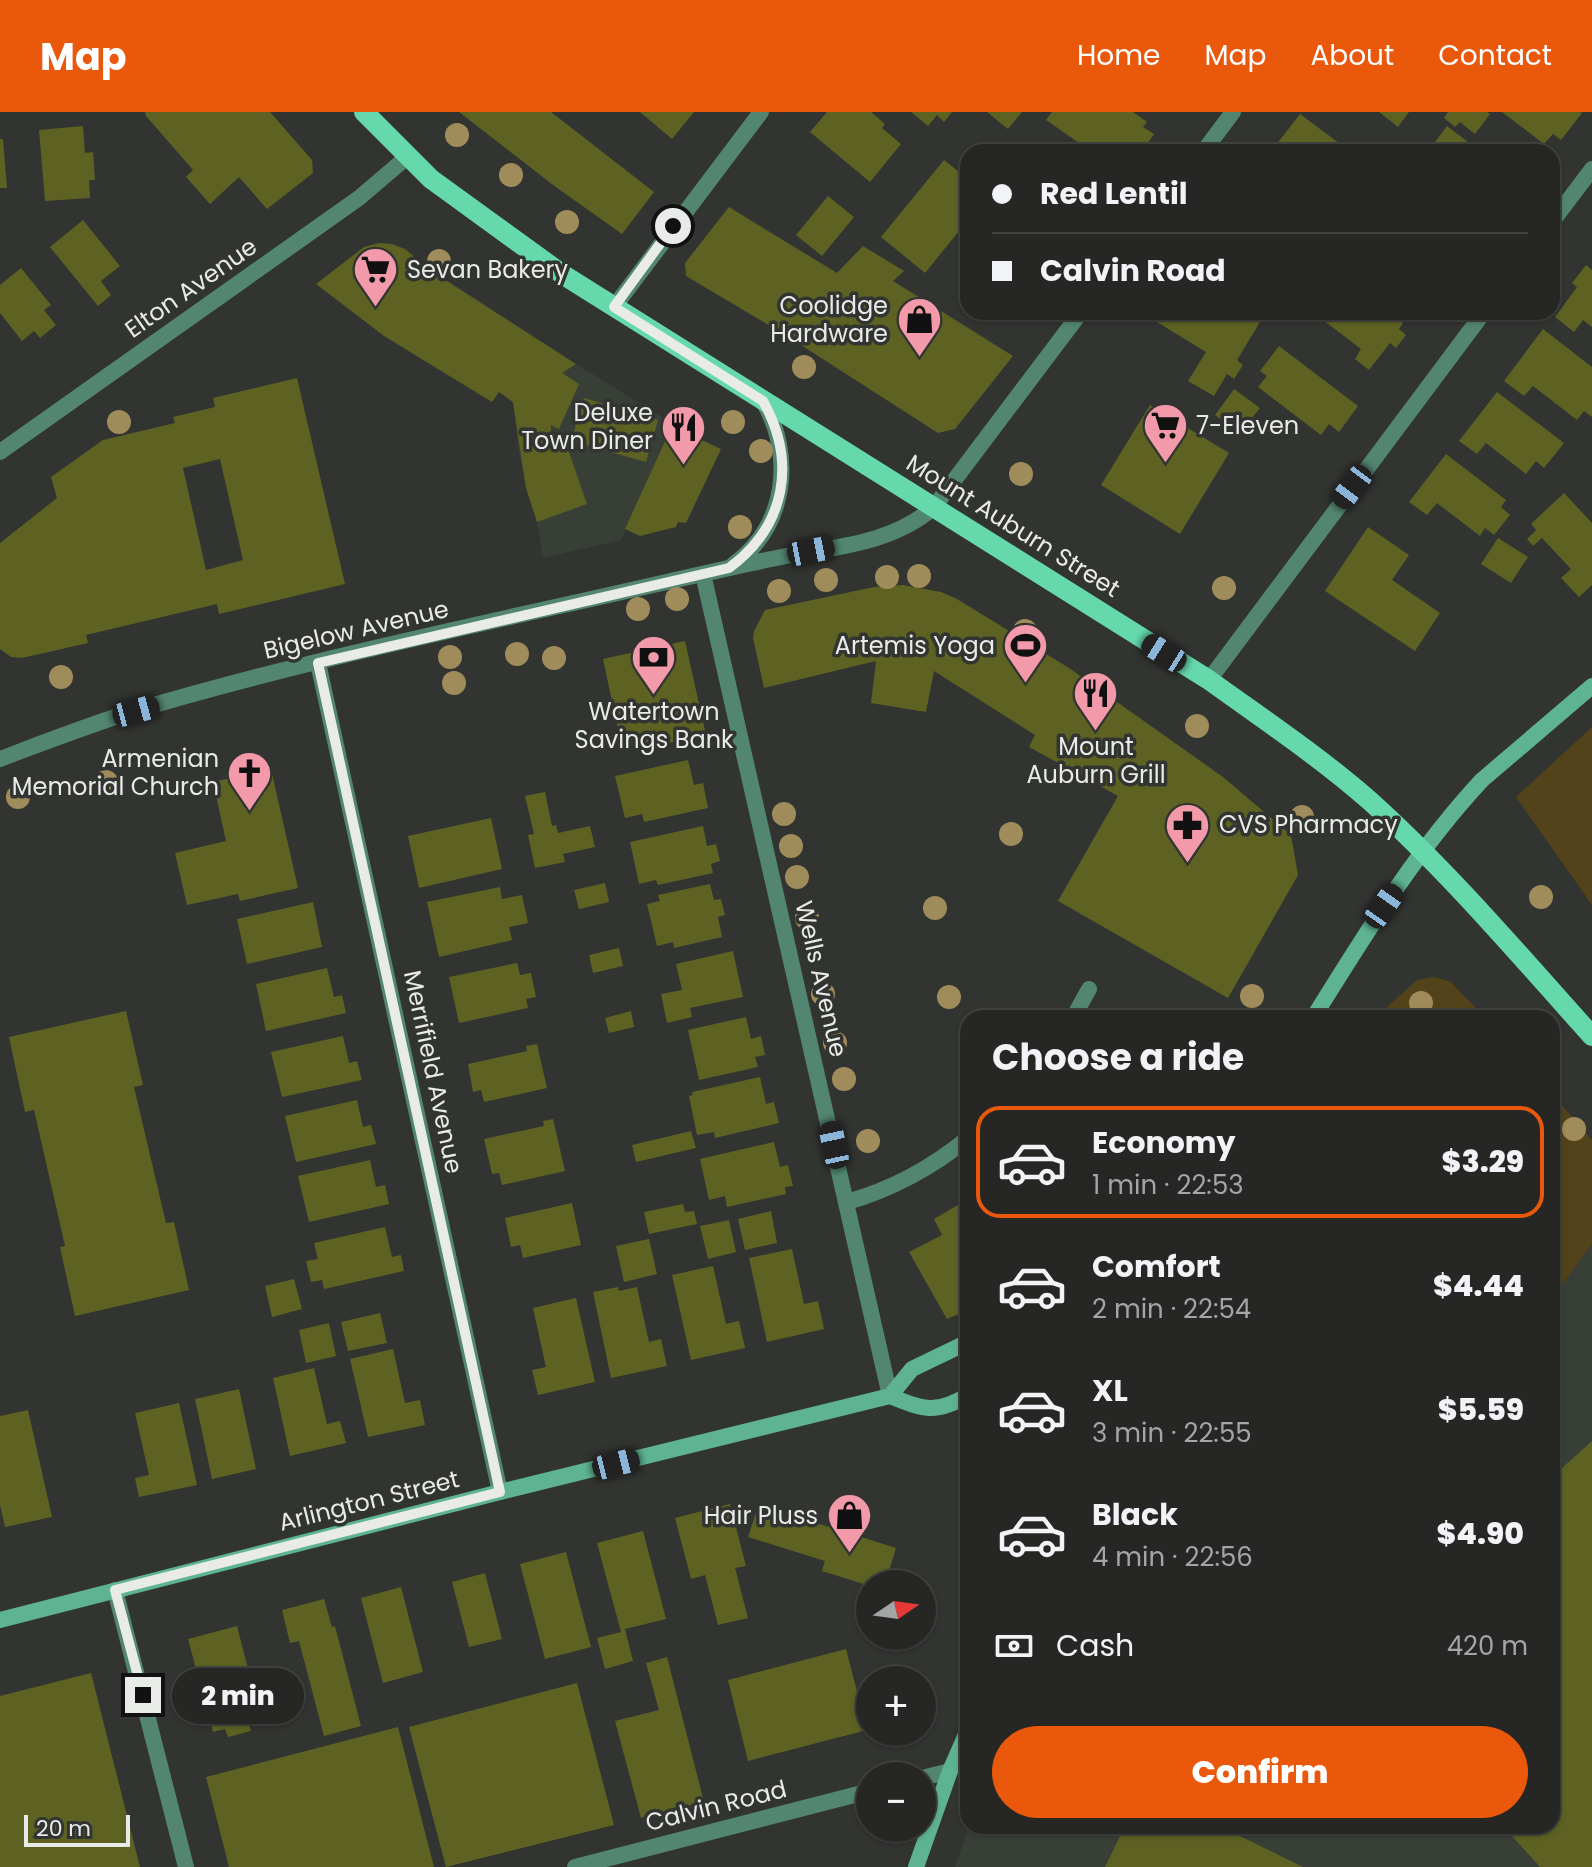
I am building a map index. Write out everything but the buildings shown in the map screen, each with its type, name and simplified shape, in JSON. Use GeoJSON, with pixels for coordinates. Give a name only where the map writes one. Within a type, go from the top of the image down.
{"type":"FeatureCollection","features":[{"type":"Feature","properties":{"kind":"main road","name":"Mount Auburn Street"},"geometry":{"type":"LineString","coordinates":[[364,112],[407,157],[497,230],[614,307],[1209,680],[1368,800],[1421,851],[1592,1036]]}},
{"type":"Feature","properties":{"kind":"street"},"geometry":{"type":"LineString","coordinates":[[614,307],[761,112]]}},
{"type":"Feature","properties":{"kind":"street"},"geometry":{"type":"LineString","coordinates":[[1209,144],[1233,112]]}},
{"type":"Feature","properties":{"kind":"street","name":"Elton Avenue"},"geometry":{"type":"LineString","coordinates":[[0,452],[359,198],[407,157]]}},
{"type":"Feature","properties":{"kind":"street"},"geometry":{"type":"LineString","coordinates":[[1560,211],[1592,169]]}},
{"type":"Feature","properties":{"kind":"street","name":"Bigelow Avenue"},"geometry":{"type":"LineString","coordinates":[[0,759],[136,711],[318,663],[729,568],[881,537],[910,525],[934,507],[1075,320]]}},
{"type":"Feature","properties":{"kind":"street"},"geometry":{"type":"LineString","coordinates":[[1209,680],[1478,320]]}},
{"type":"Feature","properties":{"kind":"street"},"geometry":{"type":"LineString","coordinates":[[729,568],[743,558],[765,533],[778,504],[781,453],[772,417],[763,401]]}},
{"type":"Feature","properties":{"kind":"street","name":"Wells Avenue"},"geometry":{"type":"LineString","coordinates":[[703,574],[890,1396]]}},
{"type":"Feature","properties":{"kind":"street","name":"Merrifield Avenue"},"geometry":{"type":"LineString","coordinates":[[318,663],[500,1492]]}},
{"type":"Feature","properties":{"kind":"street"},"geometry":{"type":"LineString","coordinates":[[1318,1010],[1421,851],[1482,780],[1592,686]]}},
{"type":"Feature","properties":{"kind":"street"},"geometry":{"type":"LineString","coordinates":[[1077,1010],[1089,989]]}},
{"type":"Feature","properties":{"kind":"street"},"geometry":{"type":"LineString","coordinates":[[847,1202],[872,1195],[944,1158],[960,1145]]}},
{"type":"Feature","properties":{"kind":"street"},"geometry":{"type":"LineString","coordinates":[[960,1346],[912,1369],[890,1396],[924,1410],[960,1402]]}},
{"type":"Feature","properties":{"kind":"street","name":"Arlington Street"},"geometry":{"type":"LineString","coordinates":[[0,1620],[890,1396]]}},
{"type":"Feature","properties":{"kind":"street"},"geometry":{"type":"LineString","coordinates":[[115,1590],[186,1867]]}},
{"type":"Feature","properties":{"kind":"street"},"geometry":{"type":"LineString","coordinates":[[916,1867],[960,1748]]}},
{"type":"Feature","properties":{"kind":"street"},"geometry":{"type":"LineString","coordinates":[[936,1774],[950,1771]]}},
{"type":"Feature","properties":{"kind":"street","name":"Calvin Road"},"geometry":{"type":"LineString","coordinates":[[575,1867],[856,1795]]}},
{"type":"Feature","properties":{"kind":"shaded area"},"geometry":{"type":"Polygon","coordinates":[[[576,364],[672,423],[672,426],[621,540],[543,558],[518,447],[513,402],[576,364]]]}},
{"type":"Feature","properties":{"kind":"shaded area"},"geometry":{"type":"Polygon","coordinates":[[[1592,727],[1592,905],[1516,797],[1592,727]]]}},
{"type":"Feature","properties":{"kind":"shaded area"},"geometry":{"type":"Polygon","coordinates":[[[1435,977],[1451,982],[1477,1010],[1384,1010],[1417,980],[1435,977]]]}},
{"type":"Feature","properties":{"kind":"shaded area"},"geometry":{"type":"Polygon","coordinates":[[[1560,1103],[1592,1140],[1592,1244],[1560,1287],[1560,1103]]]}},
{"type":"Feature","properties":{"kind":"shaded area"},"geometry":{"type":"Polygon","coordinates":[[[1592,1244],[1592,1867],[955,1867],[966,1834],[1560,1834],[1560,1287],[1592,1244]]]}},
{"type":"Feature","properties":{"kind":"place","name":"Sevan Bakery"},"geometry":{"type":"Point","coordinates":[376,309]}},
{"type":"Feature","properties":{"kind":"place","name":"Coolidge Hardware"},"geometry":{"type":"Point","coordinates":[919,359]}},
{"type":"Feature","properties":{"kind":"place","name":"7-Eleven"},"geometry":{"type":"Point","coordinates":[1165,465]}},
{"type":"Feature","properties":{"kind":"place","name":"Deluxe Town Diner"},"geometry":{"type":"Point","coordinates":[684,466]}},
{"type":"Feature","properties":{"kind":"place","name":"Artemis Yoga"},"geometry":{"type":"Point","coordinates":[1026,685]}},
{"type":"Feature","properties":{"kind":"place","name":"Watertown Savings Bank"},"geometry":{"type":"Point","coordinates":[654,697]}},
{"type":"Feature","properties":{"kind":"place","name":"Mount Auburn Grill"},"geometry":{"type":"Point","coordinates":[1096,732]}},
{"type":"Feature","properties":{"kind":"place","name":"Armenian Memorial Church"},"geometry":{"type":"Point","coordinates":[250,812]}},
{"type":"Feature","properties":{"kind":"place","name":"CVS Pharmacy"},"geometry":{"type":"Point","coordinates":[1188,864]}},
{"type":"Feature","properties":{"kind":"place","name":"Hair Pluss"},"geometry":{"type":"Point","coordinates":[849,1555]}},
{"type":"Feature","properties":{"kind":"route"},"geometry":{"type":"LineString","coordinates":[[143,1695],[115,1590],[500,1492],[318,663],[729,568],[754,547],[765,533],[778,504],[782,471],[777,435],[763,401],[614,307],[673,226]]}}]}
